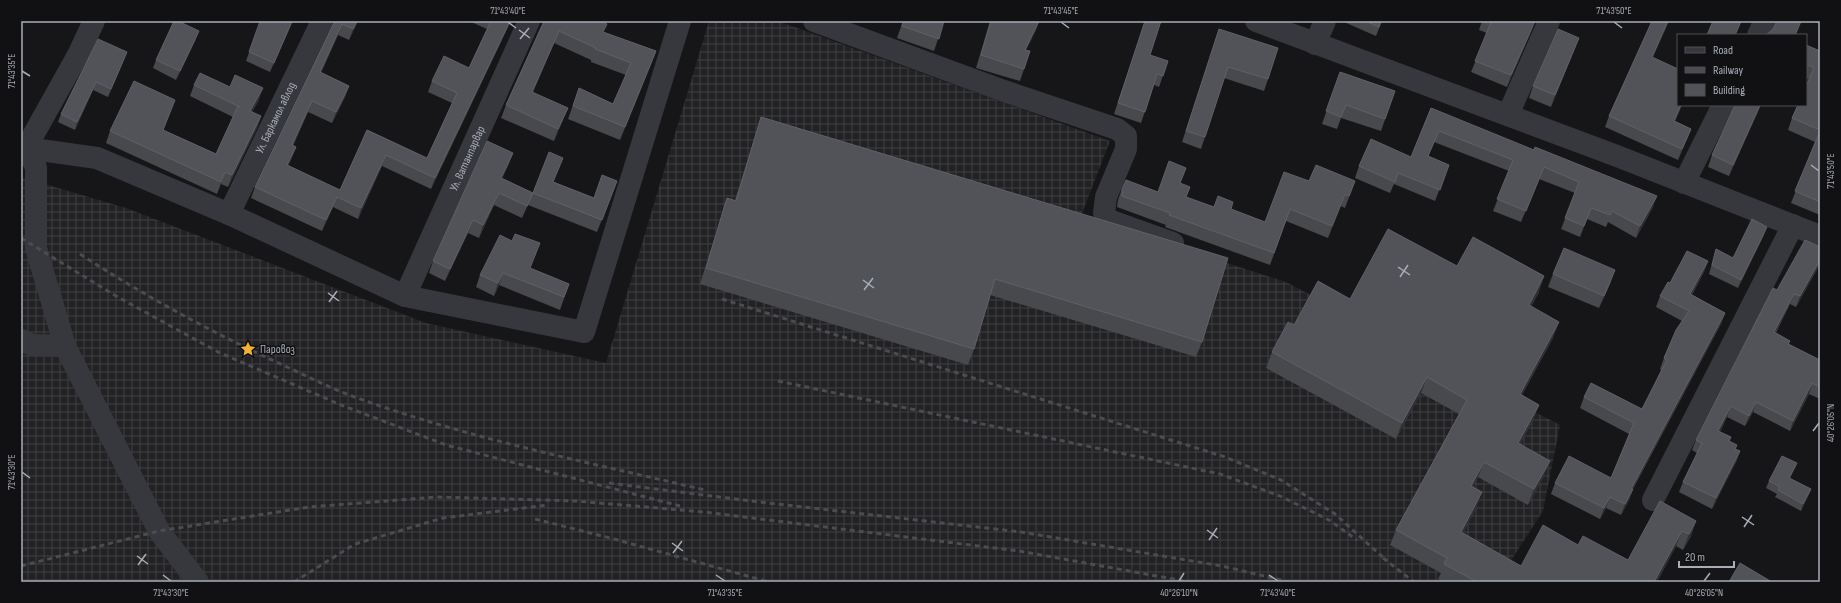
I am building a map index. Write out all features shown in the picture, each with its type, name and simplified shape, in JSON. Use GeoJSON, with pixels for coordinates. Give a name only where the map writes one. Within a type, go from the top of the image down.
{"type":"FeatureCollection","features":[{"type":"Feature","properties":{"kind":"street"},"geometry":{"type":"LineString","coordinates":[[24,146],[79,53],[94,21]]}},
{"type":"Feature","properties":{"kind":"street","name":"Ул. Баркамол авлод"},"geometry":{"type":"LineString","coordinates":[[229,214],[322,21]]}},
{"type":"Feature","properties":{"kind":"street","name":"Ул. Ватанпарвар"},"geometry":{"type":"LineString","coordinates":[[405,296],[529,21]]}},
{"type":"Feature","properties":{"kind":"street"},"geometry":{"type":"LineString","coordinates":[[24,146],[97,158],[229,214],[405,296],[584,332],[680,21]]}},
{"type":"Feature","properties":{"kind":"street"},"geometry":{"type":"LineString","coordinates":[[814,21],[1004,91],[1117,129],[1126,136],[1126,149],[1106,197],[1104,213],[1109,220],[1191,249]]}},
{"type":"Feature","properties":{"kind":"street"},"geometry":{"type":"LineString","coordinates":[[1256,21],[1508,115],[1820,236]]}},
{"type":"Feature","properties":{"kind":"street"},"geometry":{"type":"LineString","coordinates":[[1315,44],[1325,21]]}},
{"type":"Feature","properties":{"kind":"street"},"geometry":{"type":"LineString","coordinates":[[1508,115],[1549,21]]}},
{"type":"Feature","properties":{"kind":"street"},"geometry":{"type":"LineString","coordinates":[[1758,34],[1765,21]]}},
{"type":"Feature","properties":{"kind":"street"},"geometry":{"type":"LineString","coordinates":[[1684,183],[1722,106]]}},
{"type":"Feature","properties":{"kind":"street"},"geometry":{"type":"LineString","coordinates":[[24,146],[36,167],[36,248],[64,346],[159,531],[198,582]]}},
{"type":"Feature","properties":{"kind":"street"},"geometry":{"type":"LineString","coordinates":[[1653,500],[1793,225]]}},
{"type":"Feature","properties":{"kind":"street"},"geometry":{"type":"LineString","coordinates":[[21,340],[32,345],[64,346]]}},
{"type":"Feature","properties":{"kind":"shaded area"},"geometry":{"type":"Polygon","coordinates":[[[709,21],[778,21],[1110,141],[1081,216],[1286,282],[1560,425],[1543,511],[1497,582],[21,582],[21,177],[126,208],[426,323],[606,363],[709,21]]]}},
{"type":"Feature","properties":{"kind":"building"},"geometry":{"type":"Polygon","coordinates":[[[174,21],[178,21],[199,31],[180,71],[156,60],[174,21]]]}},
{"type":"Feature","properties":{"kind":"building"},"geometry":{"type":"Polygon","coordinates":[[[260,21],[292,21],[274,63],[249,52],[260,21]]]}},
{"type":"Feature","properties":{"kind":"building"},"geometry":{"type":"Polygon","coordinates":[[[335,21],[357,21],[353,29],[342,24],[320,72],[349,86],[336,112],[312,101],[292,145],[296,147],[287,165],[340,190],[367,130],[427,158],[457,93],[432,81],[444,56],[469,68],[491,21],[510,21],[435,178],[386,155],[361,208],[337,197],[326,220],[255,187],[335,21]]]}},
{"type":"Feature","properties":{"kind":"building"},"geometry":{"type":"Polygon","coordinates":[[[544,21],[600,21],[607,24],[603,32],[656,51],[625,127],[573,106],[579,88],[613,104],[631,63],[595,49],[596,48],[559,31],[532,92],[568,108],[558,129],[506,105],[544,21]]]}},
{"type":"Feature","properties":{"kind":"building"},"geometry":{"type":"Polygon","coordinates":[[[903,21],[944,21],[939,39],[902,26],[903,21]]]}},
{"type":"Feature","properties":{"kind":"building"},"geometry":{"type":"Polygon","coordinates":[[[991,21],[1039,21],[1025,50],[1030,51],[1024,69],[981,55],[991,21]]]}},
{"type":"Feature","properties":{"kind":"building"},"geometry":{"type":"Polygon","coordinates":[[[1145,21],[1161,21],[1150,55],[1168,61],[1163,76],[1157,74],[1145,112],[1118,103],[1145,21]]]}},
{"type":"Feature","properties":{"kind":"building"},"geometry":{"type":"Polygon","coordinates":[[[1365,21],[1381,21],[1379,27],[1365,21]]]}},
{"type":"Feature","properties":{"kind":"building"},"geometry":{"type":"Polygon","coordinates":[[[1489,21],[1535,21],[1511,75],[1475,61],[1491,22],[1489,21]]]}},
{"type":"Feature","properties":{"kind":"building"},"geometry":{"type":"Polygon","coordinates":[[[1652,21],[1668,21],[1652,57],[1677,69],[1677,106],[1681,106],[1674,121],[1691,129],[1682,149],[1609,116],[1652,21]]]}},
{"type":"Feature","properties":{"kind":"building"},"geometry":{"type":"Polygon","coordinates":[[[1713,21],[1741,21],[1735,34],[1707,34],[1713,21]]]}},
{"type":"Feature","properties":{"kind":"building"},"geometry":{"type":"Polygon","coordinates":[[[1777,21],[1801,21],[1795,34],[1767,34],[1773,29],[1777,21]]]}},
{"type":"Feature","properties":{"kind":"building"},"geometry":{"type":"Polygon","coordinates":[[[1219,29],[1278,48],[1268,79],[1228,67],[1205,137],[1186,131],[1219,29]]]}},
{"type":"Feature","properties":{"kind":"building"},"geometry":{"type":"Polygon","coordinates":[[[1558,29],[1579,38],[1555,95],[1533,86],[1558,29]]]}},
{"type":"Feature","properties":{"kind":"building"},"geometry":{"type":"Polygon","coordinates":[[[98,39],[127,52],[111,89],[96,82],[77,122],[61,114],[98,39]]]}},
{"type":"Feature","properties":{"kind":"building"},"geometry":{"type":"Polygon","coordinates":[[[1807,45],[1820,51],[1820,130],[1792,118],[1798,106],[1807,106],[1807,84],[1814,68],[1807,64],[1807,45]]]}},
{"type":"Feature","properties":{"kind":"building"},"geometry":{"type":"Polygon","coordinates":[[[1340,72],[1395,91],[1385,119],[1346,105],[1341,117],[1326,111],[1340,72]]]}},
{"type":"Feature","properties":{"kind":"building"},"geometry":{"type":"Polygon","coordinates":[[[200,73],[230,87],[235,75],[263,88],[250,111],[261,116],[232,175],[225,172],[221,182],[110,131],[134,81],[175,100],[163,130],[216,154],[238,106],[194,85],[200,73]]]}},
{"type":"Feature","properties":{"kind":"building"},"geometry":{"type":"Polygon","coordinates":[[[1735,106],[1760,106],[1733,165],[1712,155],[1735,106]]]}},
{"type":"Feature","properties":{"kind":"building"},"geometry":{"type":"Polygon","coordinates":[[[1431,108],[1534,150],[1535,147],[1657,196],[1640,226],[1612,211],[1610,215],[1591,208],[1584,226],[1565,218],[1579,182],[1544,167],[1526,211],[1497,199],[1513,160],[1439,131],[1428,156],[1449,165],[1440,190],[1398,173],[1395,182],[1359,166],[1371,139],[1411,157],[1431,108]]]}},
{"type":"Feature","properties":{"kind":"building"},"geometry":{"type":"Polygon","coordinates":[[[761,117],[1228,258],[1202,342],[995,279],[974,349],[706,268],[727,198],[736,201],[761,117]]]}},
{"type":"Feature","properties":{"kind":"building"},"geometry":{"type":"Polygon","coordinates":[[[1820,131],[1820,202],[1795,191],[1820,131]]]}},
{"type":"Feature","properties":{"kind":"building"},"geometry":{"type":"Polygon","coordinates":[[[487,141],[513,153],[501,178],[533,193],[527,206],[499,193],[483,225],[473,220],[450,269],[433,261],[487,141]]]}},
{"type":"Feature","properties":{"kind":"building"},"geometry":{"type":"Polygon","coordinates":[[[549,152],[563,158],[553,182],[594,198],[602,175],[617,181],[602,220],[533,193],[549,152]]]}},
{"type":"Feature","properties":{"kind":"building"},"geometry":{"type":"Polygon","coordinates":[[[1169,161],[1186,168],[1180,183],[1190,187],[1186,197],[1214,207],[1218,196],[1233,202],[1231,209],[1265,222],[1284,172],[1309,181],[1316,165],[1355,181],[1349,196],[1345,194],[1332,226],[1290,209],[1274,253],[1169,215],[1170,213],[1122,196],[1122,189],[1126,180],[1158,192],[1169,161]]]}},
{"type":"Feature","properties":{"kind":"building"},"geometry":{"type":"Polygon","coordinates":[[[1752,219],[1767,227],[1741,280],[1712,265],[1716,249],[1733,258],[1752,219]]]}},
{"type":"Feature","properties":{"kind":"building"},"geometry":{"type":"Polygon","coordinates":[[[1388,229],[1457,266],[1473,237],[1544,276],[1529,305],[1559,322],[1520,394],[1539,405],[1518,443],[1550,461],[1534,489],[1484,462],[1471,486],[1482,492],[1461,532],[1521,566],[1543,525],[1578,545],[1583,536],[1628,560],[1660,501],[1696,521],[1689,534],[1682,531],[1654,582],[1477,582],[1444,564],[1447,558],[1396,530],[1467,400],[1427,377],[1402,423],[1272,352],[1288,322],[1294,325],[1318,281],[1350,299],[1388,229]]]}},
{"type":"Feature","properties":{"kind":"building"},"geometry":{"type":"Polygon","coordinates":[[[515,234],[540,243],[530,268],[569,284],[564,297],[503,273],[498,283],[480,275],[500,235],[512,241],[515,234]]]}},
{"type":"Feature","properties":{"kind":"building"},"geometry":{"type":"Polygon","coordinates":[[[1805,240],[1820,247],[1820,260],[1800,296],[1794,294],[1774,332],[1790,341],[1788,344],[1820,360],[1820,387],[1812,383],[1793,421],[1756,402],[1749,416],[1731,406],[1718,431],[1731,437],[1729,441],[1737,445],[1735,449],[1740,451],[1716,498],[1683,482],[1702,443],[1696,440],[1773,288],[1777,290],[1805,240]]]}},
{"type":"Feature","properties":{"kind":"building"},"geometry":{"type":"Polygon","coordinates":[[[1564,248],[1615,270],[1604,296],[1553,274],[1564,248]]]}},
{"type":"Feature","properties":{"kind":"building"},"geometry":{"type":"Polygon","coordinates":[[[1687,251],[1708,261],[1690,294],[1725,313],[1631,489],[1633,489],[1625,504],[1610,497],[1604,508],[1555,483],[1569,456],[1611,478],[1634,423],[1584,397],[1591,383],[1642,409],[1667,360],[1664,358],[1676,330],[1689,311],[1660,296],[1668,282],[1670,283],[1687,251]]]}},
{"type":"Feature","properties":{"kind":"building"},"geometry":{"type":"Polygon","coordinates":[[[1782,456],[1797,463],[1789,478],[1811,489],[1803,504],[1778,490],[1780,487],[1769,481],[1782,456]]]}},
{"type":"Feature","properties":{"kind":"building"},"geometry":{"type":"Polygon","coordinates":[[[1740,563],[1772,582],[1729,582],[1740,563]]]}},
{"type":"Feature","properties":{"kind":"railway"},"geometry":{"type":"LineString","coordinates":[[21,238],[116,296],[218,352],[341,405],[446,445],[680,506]]}},
{"type":"Feature","properties":{"kind":"railway"},"geometry":{"type":"LineString","coordinates":[[80,254],[130,285],[207,328],[352,396],[395,411],[483,437],[705,490]]}},
{"type":"Feature","properties":{"kind":"railway"},"geometry":{"type":"LineString","coordinates":[[722,299],[1225,457],[1281,480],[1335,514],[1387,561]]}},
{"type":"Feature","properties":{"kind":"railway"},"geometry":{"type":"LineString","coordinates":[[778,381],[1220,474],[1280,496],[1329,520],[1357,540]]}},
{"type":"Feature","properties":{"kind":"railway"},"geometry":{"type":"LineString","coordinates":[[609,483],[1021,532],[1222,566],[1289,582]]}},
{"type":"Feature","properties":{"kind":"railway"},"geometry":{"type":"LineString","coordinates":[[21,566],[159,531],[309,507],[437,497],[576,501],[704,512],[1019,551],[1190,582]]}},
{"type":"Feature","properties":{"kind":"railway"},"geometry":{"type":"LineString","coordinates":[[294,582],[355,544],[443,518],[548,505]]}},
{"type":"Feature","properties":{"kind":"railway"},"geometry":{"type":"LineString","coordinates":[[535,519],[614,539],[769,582]]}},
{"type":"Feature","properties":{"kind":"railway"},"geometry":{"type":"LineString","coordinates":[[1383,558],[1414,582]]}},
{"type":"Feature","properties":{"kind":"place","name":"Паровоз"},"geometry":{"type":"Point","coordinates":[248,349]}}]}
